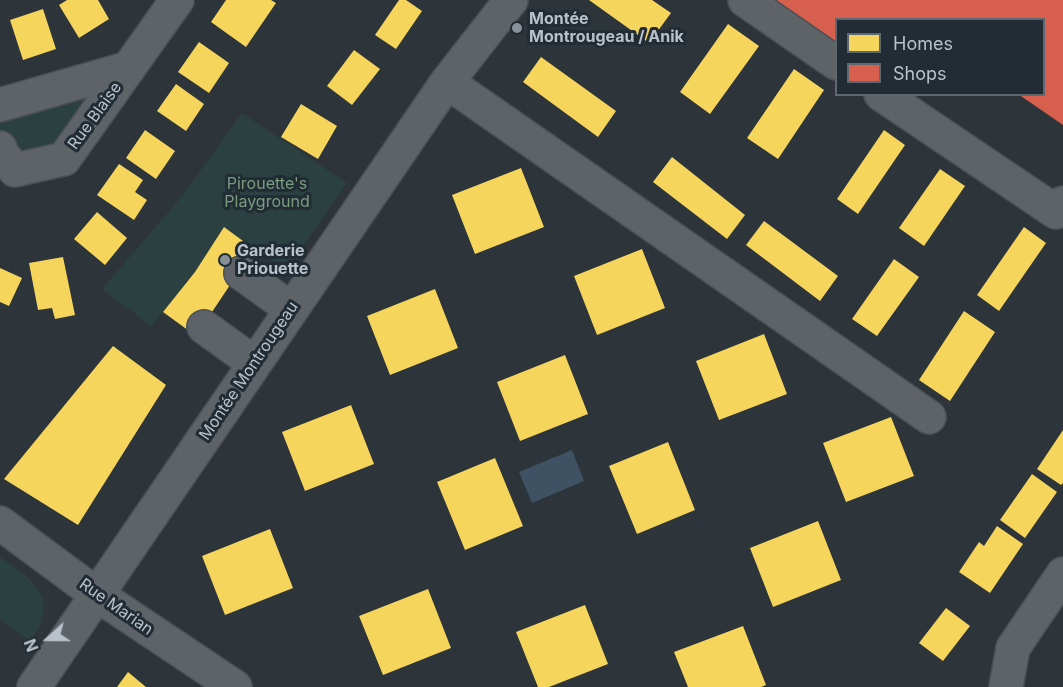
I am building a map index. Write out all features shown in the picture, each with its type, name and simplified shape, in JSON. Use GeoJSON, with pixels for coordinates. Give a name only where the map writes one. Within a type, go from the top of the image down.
{"type":"FeatureCollection","features":[{"type":"Feature","properties":{"kind":"street","name":"Rue Blaise"},"geometry":{"type":"LineString","coordinates":[[0,148],[15,170],[64,159],[177,0]]}},
{"type":"Feature","properties":{"kind":"street","name":"Montée Montrougeau"},"geometry":{"type":"LineString","coordinates":[[34,687],[447,82],[511,0]]}},
{"type":"Feature","properties":{"kind":"street"},"geometry":{"type":"LineString","coordinates":[[745,0],[835,62]]}},
{"type":"Feature","properties":{"kind":"street","name":"Rue Blaise"},"geometry":{"type":"LineString","coordinates":[[0,105],[129,68]]}},
{"type":"Feature","properties":{"kind":"street"},"geometry":{"type":"LineString","coordinates":[[447,82],[929,417]]}},
{"type":"Feature","properties":{"kind":"street"},"geometry":{"type":"LineString","coordinates":[[884,96],[1056,212],[1063,203]]}},
{"type":"Feature","properties":{"kind":"street"},"geometry":{"type":"LineString","coordinates":[[241,273],[291,309]]}},
{"type":"Feature","properties":{"kind":"street"},"geometry":{"type":"LineString","coordinates":[[204,327],[254,363]]}},
{"type":"Feature","properties":{"kind":"street","name":"Rue Marian"},"geometry":{"type":"LineString","coordinates":[[0,523],[96,594],[235,687]]}},
{"type":"Feature","properties":{"kind":"street"},"geometry":{"type":"LineString","coordinates":[[1006,687],[1013,648],[1063,574]]}},
{"type":"Feature","properties":{"kind":"green space"},"geometry":{"type":"Polygon","coordinates":[[[129,68],[64,159],[15,170],[0,148],[0,105],[129,68]]]}},
{"type":"Feature","properties":{"kind":"green space","name":"Pirouette's Playground"},"geometry":{"type":"Polygon","coordinates":[[[242,113],[347,183],[286,270],[224,227],[195,272],[151,326],[102,289],[182,196],[242,113]]]}},
{"type":"Feature","properties":{"kind":"green space"},"geometry":{"type":"Polygon","coordinates":[[[0,557],[33,582],[43,599],[42,620],[30,641],[0,620],[0,557]]]}},
{"type":"Feature","properties":{"kind":"water"},"geometry":{"type":"Polygon","coordinates":[[[572,450],[584,481],[532,503],[519,472],[572,450]]]}},
{"type":"Feature","properties":{"kind":"building: Homes"},"geometry":{"type":"Polygon","coordinates":[[[67,0],[98,0],[109,19],[79,38],[59,5],[67,0]]]}},
{"type":"Feature","properties":{"kind":"building: Homes"},"geometry":{"type":"Polygon","coordinates":[[[226,0],[271,0],[276,3],[246,47],[211,22],[226,0]]]}},
{"type":"Feature","properties":{"kind":"building: Homes"},"geometry":{"type":"Polygon","coordinates":[[[399,0],[406,0],[422,11],[396,49],[375,35],[399,0]]]}},
{"type":"Feature","properties":{"kind":"building: Homes"},"geometry":{"type":"Polygon","coordinates":[[[589,0],[652,0],[671,13],[649,43],[589,0]]]}},
{"type":"Feature","properties":{"kind":"building: Homes"},"geometry":{"type":"Polygon","coordinates":[[[43,9],[56,49],[23,60],[10,20],[43,9]]]}},
{"type":"Feature","properties":{"kind":"building: Homes"},"geometry":{"type":"Polygon","coordinates":[[[728,24],[759,46],[710,114],[680,92],[728,24]]]}},
{"type":"Feature","properties":{"kind":"building: Homes"},"geometry":{"type":"Polygon","coordinates":[[[199,42],[229,63],[209,93],[178,72],[199,42]]]}},
{"type":"Feature","properties":{"kind":"building: Homes"},"geometry":{"type":"Polygon","coordinates":[[[354,50],[380,69],[352,105],[327,86],[354,50]]]}},
{"type":"Feature","properties":{"kind":"building: Homes"},"geometry":{"type":"Polygon","coordinates":[[[541,57],[616,111],[598,137],[523,82],[541,57]]]}},
{"type":"Feature","properties":{"kind":"building: Homes"},"geometry":{"type":"Polygon","coordinates":[[[794,69],[824,90],[778,159],[747,138],[794,69]]]}},
{"type":"Feature","properties":{"kind":"building: Homes"},"geometry":{"type":"Polygon","coordinates":[[[176,84],[204,104],[186,131],[157,111],[176,84]]]}},
{"type":"Feature","properties":{"kind":"building: Homes"},"geometry":{"type":"Polygon","coordinates":[[[301,104],[337,126],[318,159],[281,137],[301,104]]]}},
{"type":"Feature","properties":{"kind":"building: Homes"},"geometry":{"type":"Polygon","coordinates":[[[145,130],[175,151],[156,179],[126,158],[145,130]]]}},
{"type":"Feature","properties":{"kind":"building: Homes"},"geometry":{"type":"Polygon","coordinates":[[[884,130],[905,145],[858,214],[837,199],[884,130]]]}},
{"type":"Feature","properties":{"kind":"building: Homes"},"geometry":{"type":"Polygon","coordinates":[[[672,157],[745,215],[727,239],[653,182],[672,157]]]}},
{"type":"Feature","properties":{"kind":"building: Homes"},"geometry":{"type":"Polygon","coordinates":[[[119,164],[143,180],[135,192],[147,200],[134,220],[97,195],[119,164]]]}},
{"type":"Feature","properties":{"kind":"building: Homes"},"geometry":{"type":"Polygon","coordinates":[[[521,168],[544,227],[475,254],[452,195],[521,168]]]}},
{"type":"Feature","properties":{"kind":"building: Homes"},"geometry":{"type":"Polygon","coordinates":[[[940,169],[965,186],[924,246],[899,228],[940,169]]]}},
{"type":"Feature","properties":{"kind":"building: Homes"},"geometry":{"type":"Polygon","coordinates":[[[97,212],[127,238],[105,265],[74,239],[97,212]]]}},
{"type":"Feature","properties":{"kind":"building: Homes"},"geometry":{"type":"Polygon","coordinates":[[[764,221],[838,276],[820,301],[746,245],[764,221]]]}},
{"type":"Feature","properties":{"kind":"building: Homes"},"geometry":{"type":"Polygon","coordinates":[[[224,227],[254,249],[196,336],[163,312],[195,272],[224,227]]]}},
{"type":"Feature","properties":{"kind":"building: Homes"},"geometry":{"type":"Polygon","coordinates":[[[1024,227],[1046,243],[999,311],[977,295],[1024,227]]]}},
{"type":"Feature","properties":{"kind":"building: Homes"},"geometry":{"type":"Polygon","coordinates":[[[642,249],[665,308],[597,335],[574,276],[642,249]]]}},
{"type":"Feature","properties":{"kind":"building: Homes"},"geometry":{"type":"Polygon","coordinates":[[[63,257],[75,315],[55,319],[52,308],[38,310],[29,263],[63,257]]]}},
{"type":"Feature","properties":{"kind":"building: Homes"},"geometry":{"type":"Polygon","coordinates":[[[894,259],[919,277],[877,336],[852,319],[894,259]]]}},
{"type":"Feature","properties":{"kind":"building: Homes"},"geometry":{"type":"Polygon","coordinates":[[[0,268],[22,278],[9,306],[0,302],[0,268]]]}},
{"type":"Feature","properties":{"kind":"building: Homes"},"geometry":{"type":"Polygon","coordinates":[[[435,289],[458,348],[390,375],[367,316],[435,289]]]}},
{"type":"Feature","properties":{"kind":"building: Homes"},"geometry":{"type":"Polygon","coordinates":[[[964,311],[995,332],[950,401],[919,380],[964,311]]]}},
{"type":"Feature","properties":{"kind":"building: Homes"},"geometry":{"type":"Polygon","coordinates":[[[764,334],[787,394],[719,420],[696,361],[764,334]]]}},
{"type":"Feature","properties":{"kind":"building: Homes"},"geometry":{"type":"Polygon","coordinates":[[[113,346],[166,385],[78,525],[4,479],[113,346]]]}},
{"type":"Feature","properties":{"kind":"building: Homes"},"geometry":{"type":"Polygon","coordinates":[[[565,355],[588,414],[520,441],[497,382],[565,355]]]}},
{"type":"Feature","properties":{"kind":"building: Homes"},"geometry":{"type":"Polygon","coordinates":[[[351,405],[374,464],[305,491],[282,432],[351,405]]]}},
{"type":"Feature","properties":{"kind":"building: Homes"},"geometry":{"type":"Polygon","coordinates":[[[891,417],[914,476],[846,502],[823,443],[891,417]]]}},
{"type":"Feature","properties":{"kind":"building: Homes"},"geometry":{"type":"Polygon","coordinates":[[[1063,430],[1063,483],[1061,485],[1037,469],[1063,430]]]}},
{"type":"Feature","properties":{"kind":"building: Homes"},"geometry":{"type":"Polygon","coordinates":[[[668,442],[695,510],[637,534],[609,466],[668,442]]]}},
{"type":"Feature","properties":{"kind":"building: Homes"},"geometry":{"type":"Polygon","coordinates":[[[495,458],[523,526],[465,550],[437,482],[495,458]]]}},
{"type":"Feature","properties":{"kind":"building: Homes"},"geometry":{"type":"Polygon","coordinates":[[[1032,474],[1057,492],[1025,538],[1000,520],[1032,474]]]}},
{"type":"Feature","properties":{"kind":"building: Homes"},"geometry":{"type":"Polygon","coordinates":[[[818,521],[841,580],[773,607],[750,548],[818,521]]]}},
{"type":"Feature","properties":{"kind":"building: Homes"},"geometry":{"type":"Polygon","coordinates":[[[997,526],[1023,544],[990,593],[959,572],[979,542],[984,546],[997,526]]]}},
{"type":"Feature","properties":{"kind":"building: Homes"},"geometry":{"type":"Polygon","coordinates":[[[270,529],[293,588],[225,615],[202,556],[270,529]]]}},
{"type":"Feature","properties":{"kind":"building: Homes"},"geometry":{"type":"Polygon","coordinates":[[[428,589],[451,648],[383,675],[359,616],[428,589]]]}},
{"type":"Feature","properties":{"kind":"building: Homes"},"geometry":{"type":"Polygon","coordinates":[[[585,605],[608,664],[549,687],[538,687],[516,632],[585,605]]]}},
{"type":"Feature","properties":{"kind":"building: Homes"},"geometry":{"type":"Polygon","coordinates":[[[946,608],[970,626],[943,661],[919,643],[946,608]]]}},
{"type":"Feature","properties":{"kind":"building: Homes"},"geometry":{"type":"Polygon","coordinates":[[[743,626],[766,685],[761,687],[688,687],[674,652],[743,626]]]}},
{"type":"Feature","properties":{"kind":"building: Homes"},"geometry":{"type":"Polygon","coordinates":[[[128,672],[146,687],[117,687],[128,672]]]}},
{"type":"Feature","properties":{"kind":"building: Shops"},"geometry":{"type":"Polygon","coordinates":[[[775,0],[1063,0],[1063,125],[1021,96],[1045,96],[1045,18],[835,18],[835,46],[775,0]]]}},
{"type":"Feature","properties":{"kind":"place","name":"Montée Montrougeau / Anik"},"geometry":{"type":"Point","coordinates":[517,28]}},
{"type":"Feature","properties":{"kind":"place","name":"Garderie Priouette"},"geometry":{"type":"Point","coordinates":[225,260]}}]}
